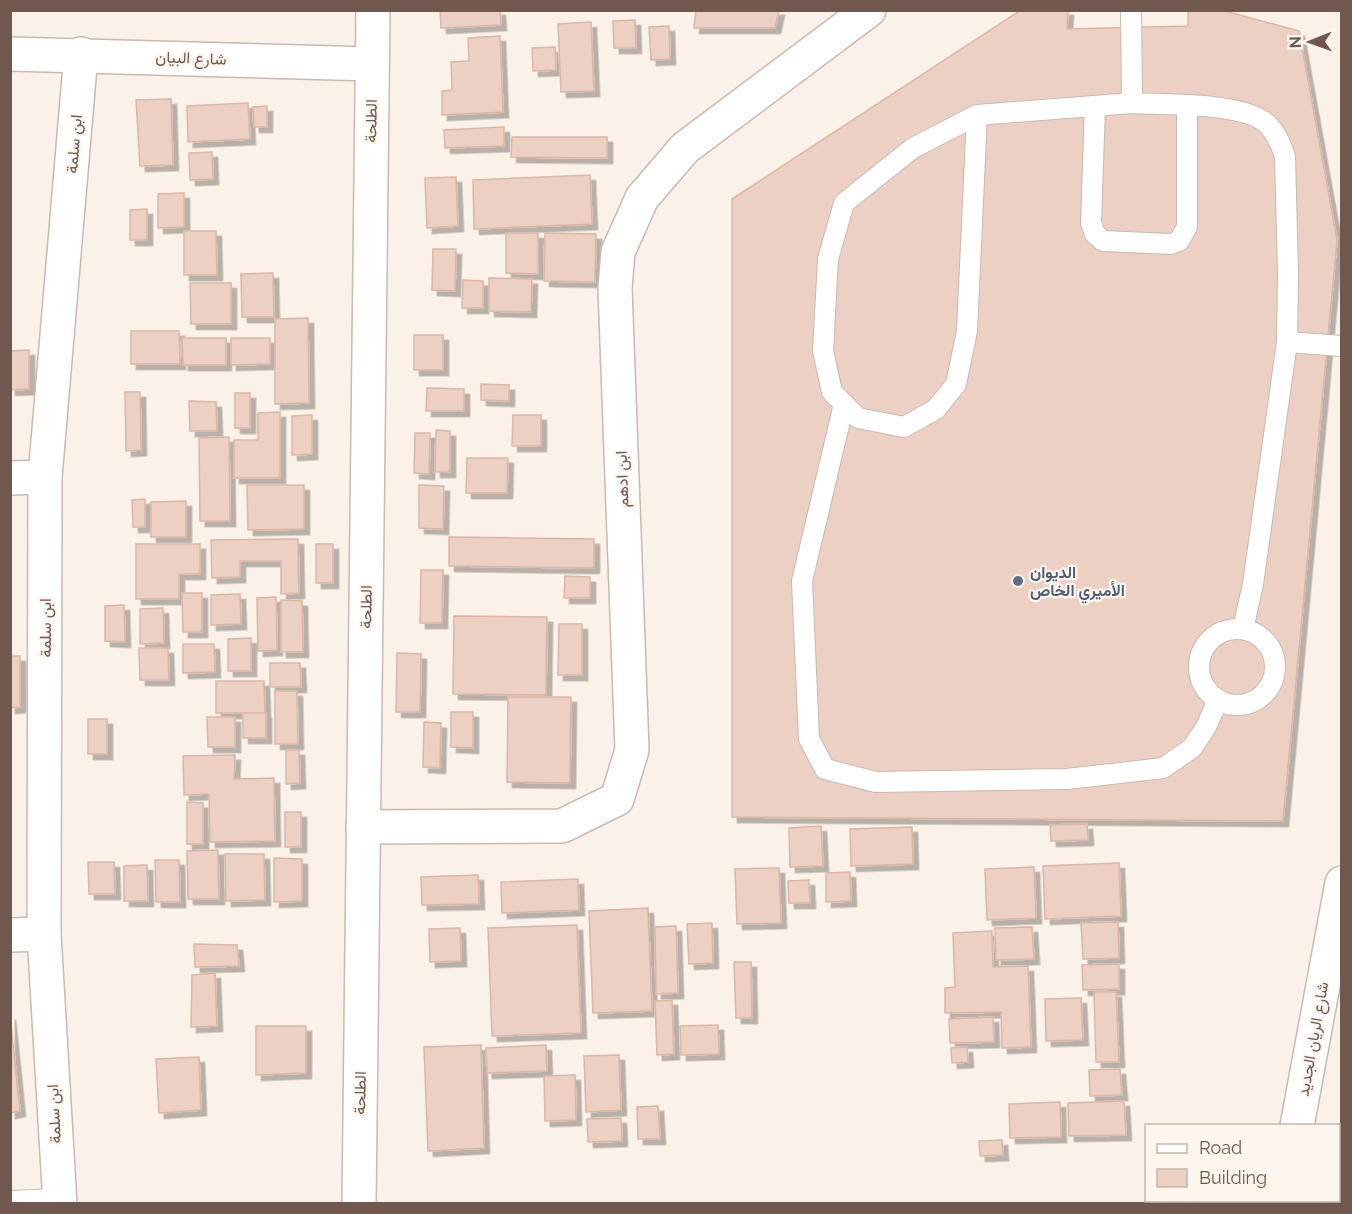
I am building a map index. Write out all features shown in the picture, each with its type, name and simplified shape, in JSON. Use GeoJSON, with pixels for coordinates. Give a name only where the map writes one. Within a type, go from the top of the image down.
{"type":"FeatureCollection","features":[{"type":"Feature","properties":{"kind":"street","name":"الطلحة"},"geometry":{"type":"LineString","coordinates":[[359,1203],[373,10]]}},
{"type":"Feature","properties":{"kind":"street","name":"ابن ادهم"},"geometry":{"type":"LineString","coordinates":[[363,827],[561,826],[616,799],[632,750],[615,288],[618,252],[642,198],[685,148],[868,10]]}},
{"type":"Feature","properties":{"kind":"street","name":"شارع البيان"},"geometry":{"type":"LineString","coordinates":[[10,54],[81,54],[372,64]]}},
{"type":"Feature","properties":{"kind":"street","name":"ابن سلمة"},"geometry":{"type":"LineString","coordinates":[[59,1201],[44,934],[45,477],[81,54]]}},
{"type":"Feature","properties":{"kind":"street"},"geometry":{"type":"LineString","coordinates":[[10,478],[45,477]]}},
{"type":"Feature","properties":{"kind":"street","name":"شارع الريان الجديد"},"geometry":{"type":"LineString","coordinates":[[1297,1124],[1341,883]]}},
{"type":"Feature","properties":{"kind":"street"},"geometry":{"type":"LineString","coordinates":[[10,935],[44,934]]}},
{"type":"Feature","properties":{"kind":"lane"},"geometry":{"type":"LineString","coordinates":[[1131,10],[1132,103]]}},
{"type":"Feature","properties":{"kind":"lane"},"geometry":{"type":"LineString","coordinates":[[977,115],[967,331],[956,384],[936,409],[904,427],[858,418],[832,392],[823,351],[828,259],[844,203],[912,148],[977,115],[1132,103],[1236,109],[1266,123],[1279,141],[1285,156],[1287,342],[1253,584],[1243,629]]}},
{"type":"Feature","properties":{"kind":"lane"},"geometry":{"type":"LineString","coordinates":[[1095,106],[1091,222],[1095,234],[1103,241],[1171,244],[1179,241],[1187,227],[1187,106]]}},
{"type":"Feature","properties":{"kind":"lane"},"geometry":{"type":"LineString","coordinates":[[1287,342],[1341,346]]}},
{"type":"Feature","properties":{"kind":"lane"},"geometry":{"type":"LineString","coordinates":[[844,404],[802,580],[809,739],[825,769],[876,782],[1067,779],[1163,768],[1192,748],[1206,727],[1218,700]]}},
{"type":"Feature","properties":{"kind":"lane"},"geometry":{"type":"LineString","coordinates":[[1243,629],[1256,634],[1268,644],[1274,658],[1275,673],[1270,687],[1260,698],[1247,704],[1232,705],[1218,700],[1207,690],[1200,677],[1200,662],[1204,648],[1214,637],[1228,631],[1243,629]]}},
{"type":"Feature","properties":{"kind":"lane"},"geometry":{"type":"LineString","coordinates":[[10,1201],[59,1201]]}},
{"type":"Feature","properties":{"kind":"building"},"geometry":{"type":"Polygon","coordinates":[[[440,10],[500,10],[501,25],[441,28],[440,10]]]}},
{"type":"Feature","properties":{"kind":"building"},"geometry":{"type":"Polygon","coordinates":[[[696,10],[779,10],[775,28],[694,28],[696,10]]]}},
{"type":"Feature","properties":{"kind":"building","name":"الديوان الأميري الخاص"},"geometry":{"type":"Polygon","coordinates":[[[1021,10],[1068,10],[1067,29],[1188,26],[1188,10],[1221,10],[1299,31],[1337,240],[1283,821],[732,817],[732,199],[1021,10]]]}},
{"type":"Feature","properties":{"kind":"building"},"geometry":{"type":"Polygon","coordinates":[[[635,20],[636,48],[614,48],[613,21],[635,20]]]}},
{"type":"Feature","properties":{"kind":"building"},"geometry":{"type":"Polygon","coordinates":[[[591,22],[594,91],[561,92],[558,24],[591,22]]]}},
{"type":"Feature","properties":{"kind":"building"},"geometry":{"type":"Polygon","coordinates":[[[669,26],[670,59],[651,60],[649,27],[669,26]]]}},
{"type":"Feature","properties":{"kind":"building"},"geometry":{"type":"Polygon","coordinates":[[[500,36],[503,112],[442,115],[442,91],[452,90],[451,62],[469,61],[468,38],[500,36]]]}},
{"type":"Feature","properties":{"kind":"building"},"geometry":{"type":"Polygon","coordinates":[[[555,47],[556,70],[533,71],[532,48],[555,47]]]}},
{"type":"Feature","properties":{"kind":"building"},"geometry":{"type":"Polygon","coordinates":[[[171,99],[173,165],[140,166],[136,100],[171,99]]]}},
{"type":"Feature","properties":{"kind":"building"},"geometry":{"type":"Polygon","coordinates":[[[248,103],[250,139],[188,142],[187,106],[248,103]]]}},
{"type":"Feature","properties":{"kind":"building"},"geometry":{"type":"Polygon","coordinates":[[[267,106],[267,127],[254,127],[253,107],[267,106]]]}},
{"type":"Feature","properties":{"kind":"building"},"geometry":{"type":"Polygon","coordinates":[[[504,127],[504,146],[445,148],[444,130],[504,127]]]}},
{"type":"Feature","properties":{"kind":"building"},"geometry":{"type":"Polygon","coordinates":[[[512,137],[607,137],[607,158],[511,157],[512,137]]]}},
{"type":"Feature","properties":{"kind":"building"},"geometry":{"type":"Polygon","coordinates":[[[212,152],[213,179],[190,180],[189,153],[212,152]]]}},
{"type":"Feature","properties":{"kind":"building"},"geometry":{"type":"Polygon","coordinates":[[[590,175],[592,224],[474,229],[473,180],[590,175]]]}},
{"type":"Feature","properties":{"kind":"building"},"geometry":{"type":"Polygon","coordinates":[[[456,177],[458,226],[427,228],[425,178],[456,177]]]}},
{"type":"Feature","properties":{"kind":"building"},"geometry":{"type":"Polygon","coordinates":[[[184,193],[184,227],[158,228],[158,194],[184,193]]]}},
{"type":"Feature","properties":{"kind":"building"},"geometry":{"type":"Polygon","coordinates":[[[147,209],[147,240],[130,240],[130,210],[147,209]]]}},
{"type":"Feature","properties":{"kind":"building"},"geometry":{"type":"Polygon","coordinates":[[[184,231],[216,231],[217,275],[184,275],[184,231]]]}},
{"type":"Feature","properties":{"kind":"building"},"geometry":{"type":"Polygon","coordinates":[[[506,233],[538,233],[538,274],[506,273],[506,233]]]}},
{"type":"Feature","properties":{"kind":"building"},"geometry":{"type":"Polygon","coordinates":[[[545,233],[596,234],[595,282],[544,281],[545,233]]]}},
{"type":"Feature","properties":{"kind":"building"},"geometry":{"type":"Polygon","coordinates":[[[433,249],[456,249],[455,291],[432,290],[433,249]]]}},
{"type":"Feature","properties":{"kind":"building"},"geometry":{"type":"Polygon","coordinates":[[[273,273],[274,317],[242,317],[241,274],[273,273]]]}},
{"type":"Feature","properties":{"kind":"building"},"geometry":{"type":"Polygon","coordinates":[[[489,278],[532,279],[531,312],[489,311],[489,278]]]}},
{"type":"Feature","properties":{"kind":"building"},"geometry":{"type":"Polygon","coordinates":[[[463,280],[483,281],[483,308],[462,308],[463,280]]]}},
{"type":"Feature","properties":{"kind":"building"},"geometry":{"type":"Polygon","coordinates":[[[190,283],[231,283],[231,324],[191,324],[190,283]]]}},
{"type":"Feature","properties":{"kind":"building"},"geometry":{"type":"Polygon","coordinates":[[[308,318],[309,403],[275,404],[275,319],[308,318]]]}},
{"type":"Feature","properties":{"kind":"building"},"geometry":{"type":"Polygon","coordinates":[[[131,331],[179,331],[180,364],[131,364],[131,331]]]}},
{"type":"Feature","properties":{"kind":"building"},"geometry":{"type":"Polygon","coordinates":[[[414,335],[443,335],[443,370],[414,370],[414,335]]]}},
{"type":"Feature","properties":{"kind":"building"},"geometry":{"type":"Polygon","coordinates":[[[182,338],[226,338],[226,365],[183,365],[182,338]]]}},
{"type":"Feature","properties":{"kind":"building"},"geometry":{"type":"Polygon","coordinates":[[[231,338],[270,338],[270,364],[231,365],[231,338]]]}},
{"type":"Feature","properties":{"kind":"building"},"geometry":{"type":"Polygon","coordinates":[[[29,350],[29,389],[10,390],[10,351],[29,350]]]}},
{"type":"Feature","properties":{"kind":"building"},"geometry":{"type":"Polygon","coordinates":[[[481,384],[509,385],[509,401],[481,400],[481,384]]]}},
{"type":"Feature","properties":{"kind":"building"},"geometry":{"type":"Polygon","coordinates":[[[427,388],[464,389],[464,411],[426,411],[427,388]]]}},
{"type":"Feature","properties":{"kind":"building"},"geometry":{"type":"Polygon","coordinates":[[[125,392],[140,392],[141,450],[126,451],[125,392]]]}},
{"type":"Feature","properties":{"kind":"building"},"geometry":{"type":"Polygon","coordinates":[[[235,393],[250,393],[250,428],[235,428],[235,393]]]}},
{"type":"Feature","properties":{"kind":"building"},"geometry":{"type":"Polygon","coordinates":[[[189,401],[216,402],[217,431],[190,431],[189,401]]]}},
{"type":"Feature","properties":{"kind":"building"},"geometry":{"type":"Polygon","coordinates":[[[280,412],[280,478],[234,478],[234,440],[258,440],[258,413],[280,412]]]}},
{"type":"Feature","properties":{"kind":"building"},"geometry":{"type":"Polygon","coordinates":[[[312,415],[312,454],[292,455],[292,416],[312,415]]]}},
{"type":"Feature","properties":{"kind":"building"},"geometry":{"type":"Polygon","coordinates":[[[513,415],[541,415],[541,446],[512,446],[513,415]]]}},
{"type":"Feature","properties":{"kind":"building"},"geometry":{"type":"Polygon","coordinates":[[[436,430],[450,431],[450,472],[435,472],[436,430]]]}},
{"type":"Feature","properties":{"kind":"building"},"geometry":{"type":"Polygon","coordinates":[[[415,433],[430,433],[429,474],[414,473],[415,433]]]}},
{"type":"Feature","properties":{"kind":"building"},"geometry":{"type":"Polygon","coordinates":[[[229,437],[230,521],[200,521],[199,438],[229,437]]]}},
{"type":"Feature","properties":{"kind":"building"},"geometry":{"type":"Polygon","coordinates":[[[467,458],[508,458],[507,493],[466,493],[467,458]]]}},
{"type":"Feature","properties":{"kind":"building"},"geometry":{"type":"Polygon","coordinates":[[[247,485],[304,485],[304,529],[248,530],[247,485]]]}},
{"type":"Feature","properties":{"kind":"building"},"geometry":{"type":"Polygon","coordinates":[[[419,485],[444,486],[443,529],[419,528],[419,485]]]}},
{"type":"Feature","properties":{"kind":"building"},"geometry":{"type":"Polygon","coordinates":[[[145,499],[145,527],[133,527],[132,500],[145,499]]]}},
{"type":"Feature","properties":{"kind":"building"},"geometry":{"type":"Polygon","coordinates":[[[186,501],[186,537],[151,537],[151,502],[186,501]]]}},
{"type":"Feature","properties":{"kind":"building"},"geometry":{"type":"Polygon","coordinates":[[[449,537],[594,539],[594,568],[449,566],[449,537]]]}},
{"type":"Feature","properties":{"kind":"building"},"geometry":{"type":"Polygon","coordinates":[[[298,539],[299,593],[281,594],[281,561],[240,561],[240,577],[212,578],[211,540],[298,539]]]}},
{"type":"Feature","properties":{"kind":"building"},"geometry":{"type":"Polygon","coordinates":[[[136,544],[200,544],[200,574],[179,574],[179,599],[136,599],[136,544]]]}},
{"type":"Feature","properties":{"kind":"building"},"geometry":{"type":"Polygon","coordinates":[[[316,544],[333,544],[333,583],[316,583],[316,544]]]}},
{"type":"Feature","properties":{"kind":"building"},"geometry":{"type":"Polygon","coordinates":[[[421,570],[443,570],[442,623],[420,623],[421,570]]]}},
{"type":"Feature","properties":{"kind":"building"},"geometry":{"type":"Polygon","coordinates":[[[565,576],[590,577],[590,598],[564,598],[565,576]]]}},
{"type":"Feature","properties":{"kind":"building"},"geometry":{"type":"Polygon","coordinates":[[[182,593],[202,593],[202,632],[183,632],[182,593]]]}},
{"type":"Feature","properties":{"kind":"building"},"geometry":{"type":"Polygon","coordinates":[[[240,594],[241,624],[211,625],[211,595],[240,594]]]}},
{"type":"Feature","properties":{"kind":"building"},"geometry":{"type":"Polygon","coordinates":[[[276,597],[277,650],[258,651],[257,598],[276,597]]]}},
{"type":"Feature","properties":{"kind":"building"},"geometry":{"type":"Polygon","coordinates":[[[281,600],[302,601],[303,652],[281,652],[281,600]]]}},
{"type":"Feature","properties":{"kind":"building"},"geometry":{"type":"Polygon","coordinates":[[[124,605],[125,642],[105,641],[105,606],[124,605]]]}},
{"type":"Feature","properties":{"kind":"building"},"geometry":{"type":"Polygon","coordinates":[[[163,608],[164,643],[140,644],[140,609],[163,608]]]}},
{"type":"Feature","properties":{"kind":"building"},"geometry":{"type":"Polygon","coordinates":[[[454,616],[547,617],[546,695],[453,694],[454,616]]]}},
{"type":"Feature","properties":{"kind":"building"},"geometry":{"type":"Polygon","coordinates":[[[559,624],[582,624],[582,675],[558,675],[559,624]]]}},
{"type":"Feature","properties":{"kind":"building"},"geometry":{"type":"Polygon","coordinates":[[[251,638],[251,671],[228,671],[228,639],[251,638]]]}},
{"type":"Feature","properties":{"kind":"building"},"geometry":{"type":"Polygon","coordinates":[[[183,644],[214,644],[215,672],[183,673],[183,644]]]}},
{"type":"Feature","properties":{"kind":"building"},"geometry":{"type":"Polygon","coordinates":[[[139,648],[168,648],[169,680],[140,680],[139,648]]]}},
{"type":"Feature","properties":{"kind":"building"},"geometry":{"type":"Polygon","coordinates":[[[397,653],[421,654],[420,712],[396,712],[397,653]]]}},
{"type":"Feature","properties":{"kind":"building"},"geometry":{"type":"Polygon","coordinates":[[[10,656],[20,656],[20,707],[10,708],[10,656]]]}},
{"type":"Feature","properties":{"kind":"building"},"geometry":{"type":"Polygon","coordinates":[[[270,663],[300,663],[301,687],[270,687],[270,663]]]}},
{"type":"Feature","properties":{"kind":"building"},"geometry":{"type":"Polygon","coordinates":[[[216,681],[264,681],[265,713],[216,713],[216,681]]]}},
{"type":"Feature","properties":{"kind":"building"},"geometry":{"type":"Polygon","coordinates":[[[275,691],[297,691],[298,744],[275,744],[275,691]]]}},
{"type":"Feature","properties":{"kind":"building"},"geometry":{"type":"Polygon","coordinates":[[[508,697],[571,697],[570,783],[507,782],[508,697]]]}},
{"type":"Feature","properties":{"kind":"building"},"geometry":{"type":"Polygon","coordinates":[[[451,712],[473,712],[473,748],[451,747],[451,712]]]}},
{"type":"Feature","properties":{"kind":"building"},"geometry":{"type":"Polygon","coordinates":[[[243,713],[266,713],[266,738],[243,738],[243,713]]]}},
{"type":"Feature","properties":{"kind":"building"},"geometry":{"type":"Polygon","coordinates":[[[207,717],[235,717],[235,747],[208,747],[207,717]]]}},
{"type":"Feature","properties":{"kind":"building"},"geometry":{"type":"Polygon","coordinates":[[[88,719],[107,719],[107,754],[88,754],[88,719]]]}},
{"type":"Feature","properties":{"kind":"building"},"geometry":{"type":"Polygon","coordinates":[[[424,722],[441,723],[440,768],[423,767],[424,722]]]}},
{"type":"Feature","properties":{"kind":"building"},"geometry":{"type":"Polygon","coordinates":[[[286,750],[299,750],[300,783],[286,784],[286,750]]]}},
{"type":"Feature","properties":{"kind":"building"},"geometry":{"type":"Polygon","coordinates":[[[235,755],[234,779],[274,778],[275,841],[210,842],[209,794],[184,795],[183,756],[235,755]]]}},
{"type":"Feature","properties":{"kind":"building"},"geometry":{"type":"Polygon","coordinates":[[[187,802],[203,803],[203,844],[187,844],[187,802]]]}},
{"type":"Feature","properties":{"kind":"building"},"geometry":{"type":"Polygon","coordinates":[[[285,812],[301,812],[301,847],[285,847],[285,812]]]}},
{"type":"Feature","properties":{"kind":"building"},"geometry":{"type":"Polygon","coordinates":[[[1087,824],[1088,840],[1051,841],[1050,825],[1087,824]]]}},
{"type":"Feature","properties":{"kind":"building"},"geometry":{"type":"Polygon","coordinates":[[[821,826],[823,866],[790,867],[789,828],[821,826]]]}},
{"type":"Feature","properties":{"kind":"building"},"geometry":{"type":"Polygon","coordinates":[[[912,827],[913,864],[851,866],[850,829],[912,827]]]}},
{"type":"Feature","properties":{"kind":"building"},"geometry":{"type":"Polygon","coordinates":[[[218,850],[219,899],[188,899],[187,851],[218,850]]]}},
{"type":"Feature","properties":{"kind":"building"},"geometry":{"type":"Polygon","coordinates":[[[225,854],[264,854],[265,900],[226,901],[225,854]]]}},
{"type":"Feature","properties":{"kind":"building"},"geometry":{"type":"Polygon","coordinates":[[[274,858],[302,859],[302,901],[274,902],[274,858]]]}},
{"type":"Feature","properties":{"kind":"building"},"geometry":{"type":"Polygon","coordinates":[[[155,860],[179,860],[180,902],[156,902],[155,860]]]}},
{"type":"Feature","properties":{"kind":"building"},"geometry":{"type":"Polygon","coordinates":[[[88,862],[114,862],[115,894],[89,894],[88,862]]]}},
{"type":"Feature","properties":{"kind":"building"},"geometry":{"type":"Polygon","coordinates":[[[1119,863],[1121,916],[1045,919],[1043,866],[1119,863]]]}},
{"type":"Feature","properties":{"kind":"building"},"geometry":{"type":"Polygon","coordinates":[[[147,865],[148,901],[124,901],[124,866],[147,865]]]}},
{"type":"Feature","properties":{"kind":"building"},"geometry":{"type":"Polygon","coordinates":[[[1034,867],[1036,918],[987,920],[985,869],[1034,867]]]}},
{"type":"Feature","properties":{"kind":"building"},"geometry":{"type":"Polygon","coordinates":[[[779,868],[781,923],[737,924],[735,869],[779,868]]]}},
{"type":"Feature","properties":{"kind":"building"},"geometry":{"type":"Polygon","coordinates":[[[850,872],[851,901],[826,902],[826,873],[850,872]]]}},
{"type":"Feature","properties":{"kind":"building"},"geometry":{"type":"Polygon","coordinates":[[[478,875],[479,904],[422,905],[421,877],[478,875]]]}},
{"type":"Feature","properties":{"kind":"building"},"geometry":{"type":"Polygon","coordinates":[[[578,879],[579,910],[502,913],[501,882],[578,879]]]}},
{"type":"Feature","properties":{"kind":"building"},"geometry":{"type":"Polygon","coordinates":[[[809,880],[810,903],[789,903],[788,881],[809,880]]]}},
{"type":"Feature","properties":{"kind":"building"},"geometry":{"type":"Polygon","coordinates":[[[648,908],[652,1011],[593,1013],[589,911],[648,908]]]}},
{"type":"Feature","properties":{"kind":"building"},"geometry":{"type":"Polygon","coordinates":[[[1118,922],[1119,958],[1083,959],[1081,923],[1118,922]]]}},
{"type":"Feature","properties":{"kind":"building"},"geometry":{"type":"Polygon","coordinates":[[[712,923],[713,963],[689,964],[687,924],[712,923]]]}},
{"type":"Feature","properties":{"kind":"building"},"geometry":{"type":"Polygon","coordinates":[[[577,925],[581,1033],[492,1036],[488,928],[577,925]]]}},
{"type":"Feature","properties":{"kind":"building"},"geometry":{"type":"Polygon","coordinates":[[[676,926],[678,993],[656,994],[655,927],[676,926]]]}},
{"type":"Feature","properties":{"kind":"building"},"geometry":{"type":"Polygon","coordinates":[[[1032,927],[1034,959],[996,960],[995,928],[1032,927]]]}},
{"type":"Feature","properties":{"kind":"building"},"geometry":{"type":"Polygon","coordinates":[[[460,928],[461,961],[430,962],[429,929],[460,928]]]}},
{"type":"Feature","properties":{"kind":"building"},"geometry":{"type":"Polygon","coordinates":[[[992,931],[993,967],[1028,966],[1031,1047],[1002,1048],[1001,1012],[945,1013],[945,988],[955,987],[953,933],[992,931]]]}},
{"type":"Feature","properties":{"kind":"building"},"geometry":{"type":"Polygon","coordinates":[[[194,944],[237,945],[239,966],[195,967],[194,944]]]}},
{"type":"Feature","properties":{"kind":"building"},"geometry":{"type":"Polygon","coordinates":[[[734,962],[751,962],[752,1018],[736,1018],[734,962]]]}},
{"type":"Feature","properties":{"kind":"building"},"geometry":{"type":"Polygon","coordinates":[[[1119,964],[1119,989],[1083,990],[1082,965],[1119,964]]]}},
{"type":"Feature","properties":{"kind":"building"},"geometry":{"type":"Polygon","coordinates":[[[215,973],[217,1026],[191,1027],[192,975],[215,973]]]}},
{"type":"Feature","properties":{"kind":"building"},"geometry":{"type":"Polygon","coordinates":[[[1094,992],[1116,992],[1119,1062],[1096,1062],[1094,992]]]}},
{"type":"Feature","properties":{"kind":"building"},"geometry":{"type":"Polygon","coordinates":[[[1081,998],[1083,1040],[1046,1041],[1045,999],[1081,998]]]}},
{"type":"Feature","properties":{"kind":"building"},"geometry":{"type":"Polygon","coordinates":[[[672,1000],[674,1054],[657,1055],[655,1001],[672,1000]]]}},
{"type":"Feature","properties":{"kind":"building"},"geometry":{"type":"Polygon","coordinates":[[[10,1014],[20,1111],[10,1113],[10,1014]]]}},
{"type":"Feature","properties":{"kind":"building"},"geometry":{"type":"Polygon","coordinates":[[[993,1017],[994,1042],[950,1043],[949,1019],[993,1017]]]}},
{"type":"Feature","properties":{"kind":"building"},"geometry":{"type":"Polygon","coordinates":[[[718,1025],[719,1054],[681,1055],[680,1026],[718,1025]]]}},
{"type":"Feature","properties":{"kind":"building"},"geometry":{"type":"Polygon","coordinates":[[[256,1026],[306,1026],[306,1073],[256,1075],[256,1026]]]}},
{"type":"Feature","properties":{"kind":"building"},"geometry":{"type":"Polygon","coordinates":[[[481,1045],[484,1148],[428,1151],[424,1047],[481,1045]]]}},
{"type":"Feature","properties":{"kind":"building"},"geometry":{"type":"Polygon","coordinates":[[[546,1045],[547,1071],[487,1073],[486,1048],[546,1045]]]}},
{"type":"Feature","properties":{"kind":"building"},"geometry":{"type":"Polygon","coordinates":[[[967,1047],[968,1062],[952,1063],[951,1048],[967,1047]]]}},
{"type":"Feature","properties":{"kind":"building"},"geometry":{"type":"Polygon","coordinates":[[[619,1055],[621,1110],[586,1112],[584,1056],[619,1055]]]}},
{"type":"Feature","properties":{"kind":"building"},"geometry":{"type":"Polygon","coordinates":[[[199,1057],[201,1110],[159,1113],[156,1059],[199,1057]]]}},
{"type":"Feature","properties":{"kind":"building"},"geometry":{"type":"Polygon","coordinates":[[[1120,1069],[1122,1095],[1090,1096],[1089,1070],[1120,1069]]]}},
{"type":"Feature","properties":{"kind":"building"},"geometry":{"type":"Polygon","coordinates":[[[575,1075],[576,1120],[545,1121],[544,1076],[575,1075]]]}},
{"type":"Feature","properties":{"kind":"building"},"geometry":{"type":"Polygon","coordinates":[[[1124,1101],[1126,1135],[1069,1136],[1068,1103],[1124,1101]]]}},
{"type":"Feature","properties":{"kind":"building"},"geometry":{"type":"Polygon","coordinates":[[[1060,1102],[1061,1137],[1010,1138],[1009,1104],[1060,1102]]]}},
{"type":"Feature","properties":{"kind":"building"},"geometry":{"type":"Polygon","coordinates":[[[658,1106],[660,1139],[638,1139],[637,1107],[658,1106]]]}},
{"type":"Feature","properties":{"kind":"building"},"geometry":{"type":"Polygon","coordinates":[[[621,1118],[622,1141],[588,1142],[587,1119],[621,1118]]]}},
{"type":"Feature","properties":{"kind":"building"},"geometry":{"type":"Polygon","coordinates":[[[1002,1140],[1003,1155],[980,1156],[979,1141],[1002,1140]]]}},
{"type":"Feature","properties":{"kind":"place","name":"الديوان الأميري الخاص"},"geometry":{"type":"Point","coordinates":[1018,581]}}]}
